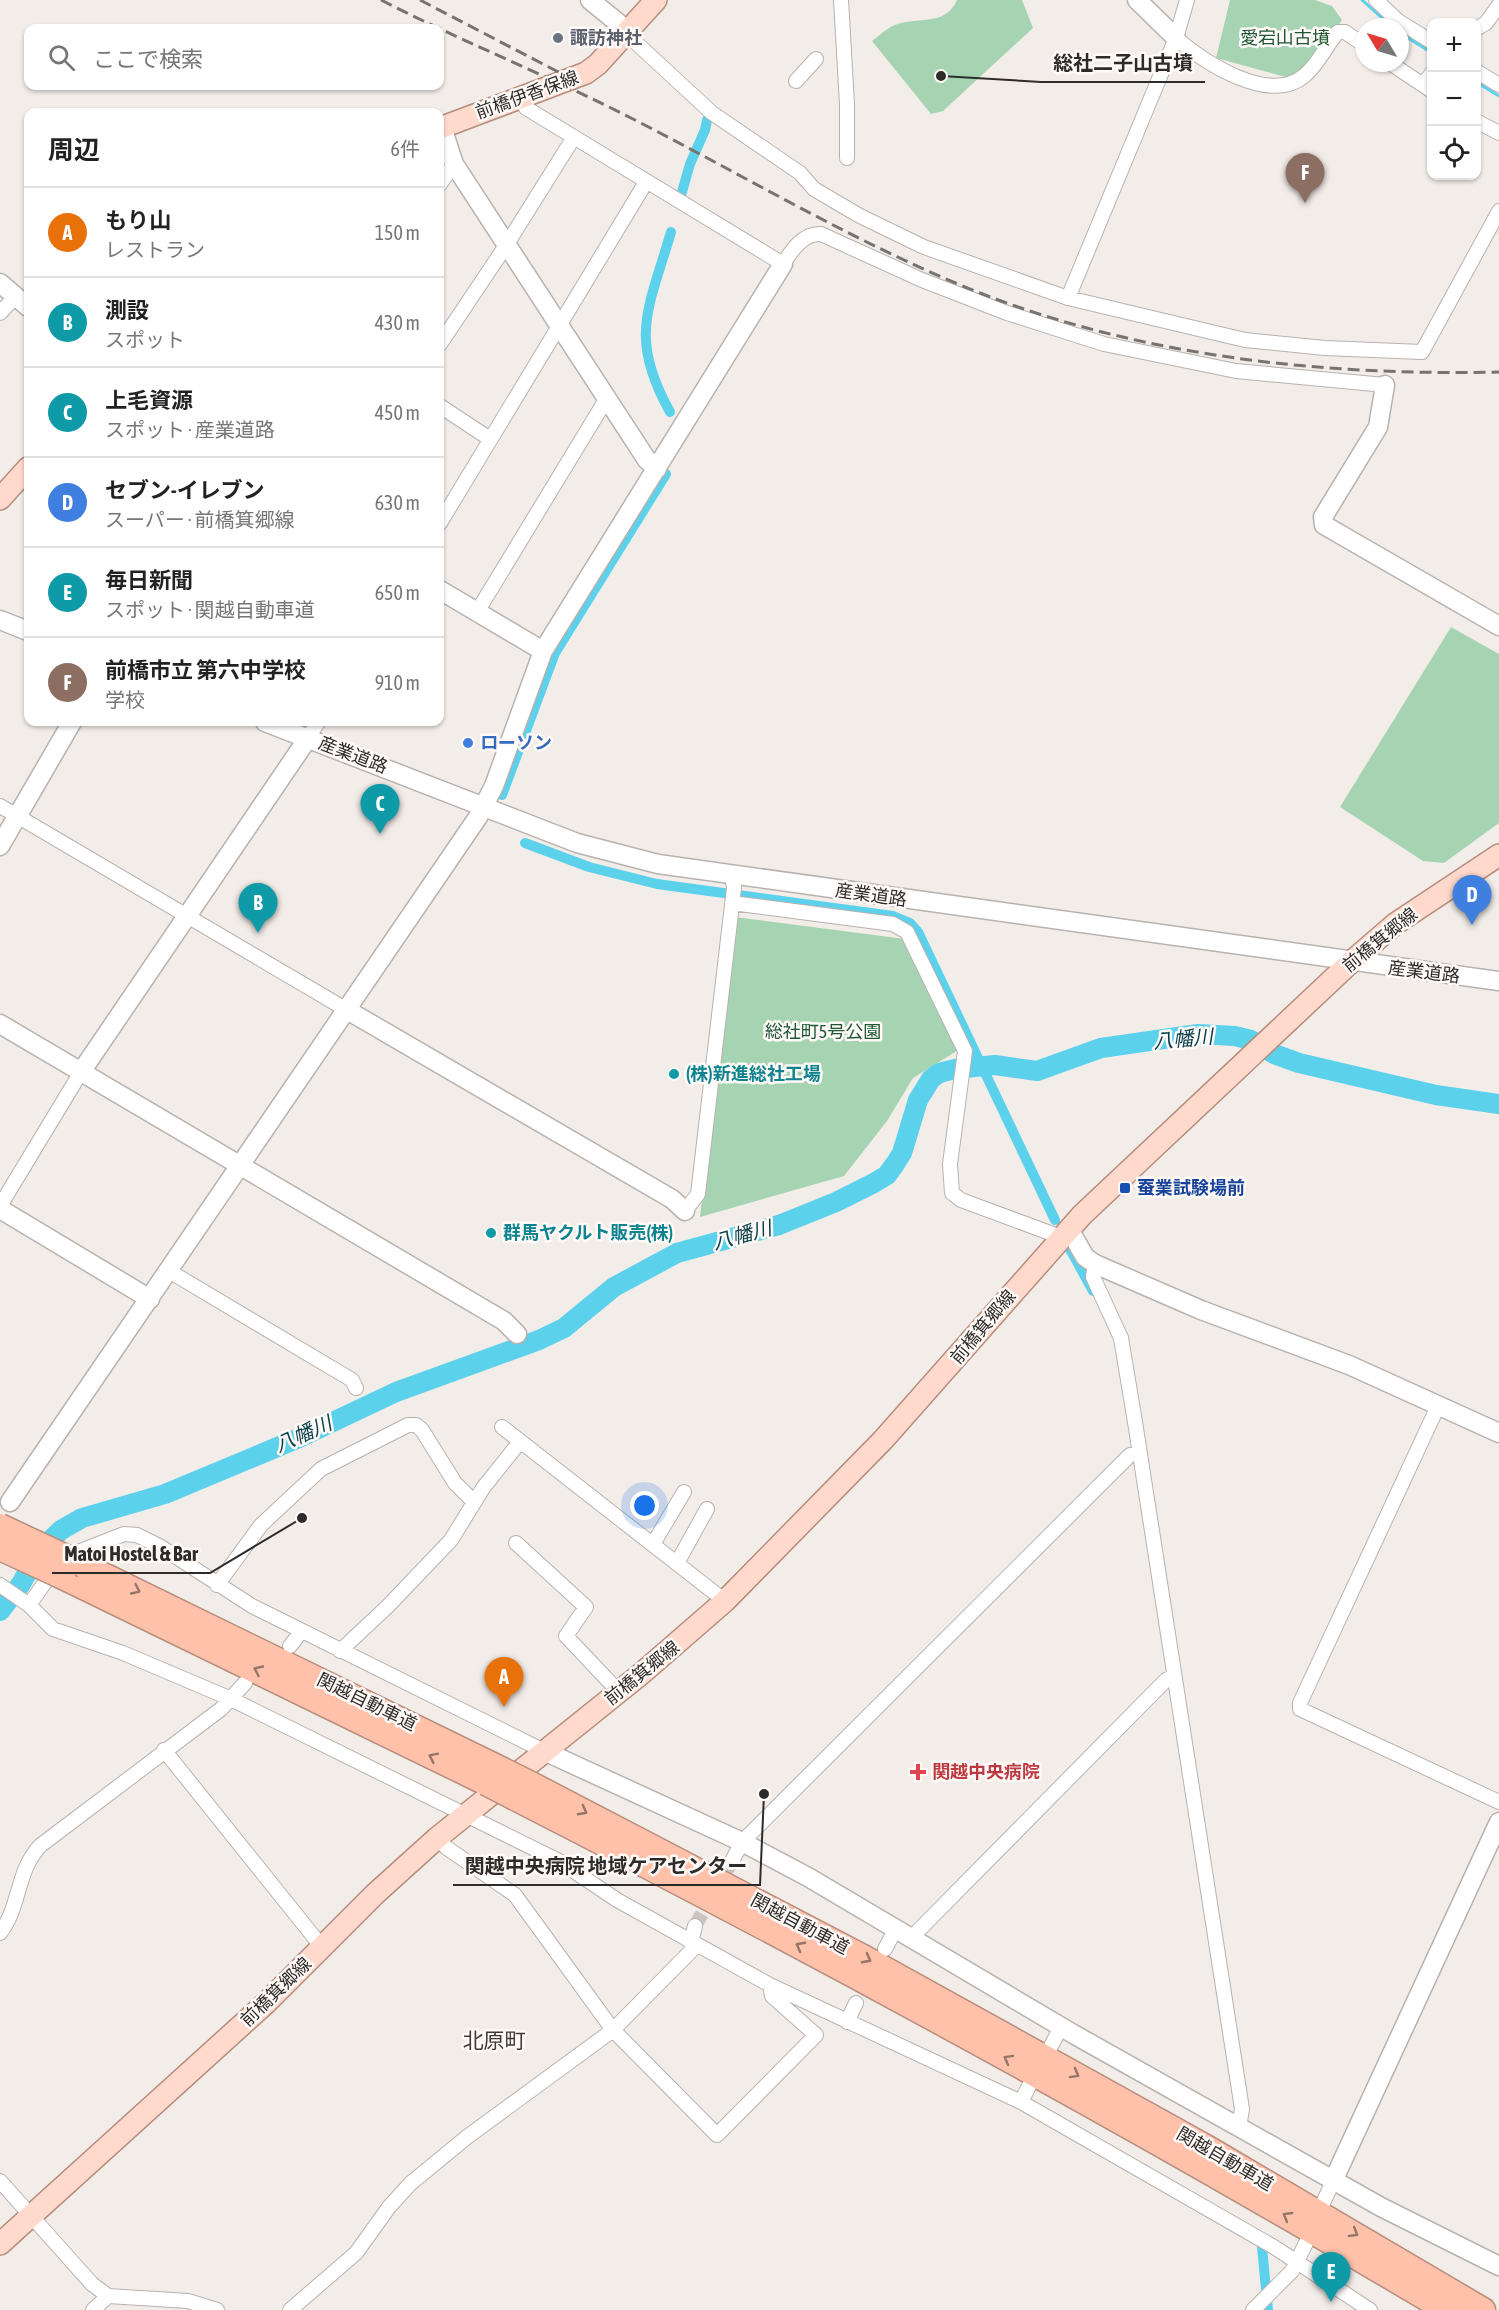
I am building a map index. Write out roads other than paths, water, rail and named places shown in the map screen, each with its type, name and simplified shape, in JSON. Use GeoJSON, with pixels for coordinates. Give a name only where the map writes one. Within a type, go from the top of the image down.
{"type":"FeatureCollection","features":[{"type":"Feature","properties":{"kind":"highway","name":"関越自動車道"},"geometry":{"type":"LineString","coordinates":[[0,1526],[73,1571],[896,1975],[1206,2147],[1483,2310]]}},
{"type":"Feature","properties":{"kind":"highway","name":"関越自動車道"},"geometry":{"type":"LineString","coordinates":[[0,1548],[73,1571]]}},
{"type":"Feature","properties":{"kind":"highway","name":"関越自動車道"},"geometry":{"type":"LineString","coordinates":[[523,1791],[1197,2164],[1446,2310]]}},
{"type":"Feature","properties":{"kind":"main road","name":"前橋伊香保線"},"geometry":{"type":"LineString","coordinates":[[444,126],[573,80],[592,70],[656,0]]}},
{"type":"Feature","properties":{"kind":"main road"},"geometry":{"type":"LineString","coordinates":[[0,499],[24,472]]}},
{"type":"Feature","properties":{"kind":"main road","name":"前橋箕郷線"},"geometry":{"type":"LineString","coordinates":[[0,2244],[266,2003],[437,1838],[619,1692],[725,1600],[909,1413],[1065,1233],[1270,1037],[1395,924],[1499,855]]}},
{"type":"Feature","properties":{"kind":"street"},"geometry":{"type":"LineString","coordinates":[[590,0],[628,31],[633,39],[712,113],[800,173],[813,189],[860,216],[924,247],[1068,298],[1245,340],[1325,348],[1422,352],[1499,211]]}},
{"type":"Feature","properties":{"kind":"street"},"geometry":{"type":"LineString","coordinates":[[841,0],[847,104],[847,158]]}},
{"type":"Feature","properties":{"kind":"street"},"geometry":{"type":"LineString","coordinates":[[1137,0],[1176,38],[1218,69],[1275,86],[1291,84],[1304,77],[1338,32],[1345,32],[1355,39]]}},
{"type":"Feature","properties":{"kind":"street"},"geometry":{"type":"LineString","coordinates":[[1068,298],[1176,38],[1187,0]]}},
{"type":"Feature","properties":{"kind":"street"},"geometry":{"type":"LineString","coordinates":[[1376,0],[1398,21],[1427,39]]}},
{"type":"Feature","properties":{"kind":"street"},"geometry":{"type":"LineString","coordinates":[[1481,26],[1486,23],[1499,4]]}},
{"type":"Feature","properties":{"kind":"street"},"geometry":{"type":"LineString","coordinates":[[796,81],[816,59]]}},
{"type":"Feature","properties":{"kind":"street"},"geometry":{"type":"LineString","coordinates":[[1403,72],[1427,88]]}},
{"type":"Feature","properties":{"kind":"street"},"geometry":{"type":"LineString","coordinates":[[1478,72],[1499,85]]}},
{"type":"Feature","properties":{"kind":"street"},"geometry":{"type":"LineString","coordinates":[[520,98],[526,108],[783,264]]}},
{"type":"Feature","properties":{"kind":"street"},"geometry":{"type":"LineString","coordinates":[[1481,124],[1499,133]]}},
{"type":"Feature","properties":{"kind":"street"},"geometry":{"type":"LineString","coordinates":[[444,136],[454,164],[647,460],[657,469]]}},
{"type":"Feature","properties":{"kind":"street"},"geometry":{"type":"LineString","coordinates":[[444,338],[507,244],[573,137]]}},
{"type":"Feature","properties":{"kind":"street"},"geometry":{"type":"LineString","coordinates":[[444,178],[454,164]]}},
{"type":"Feature","properties":{"kind":"street"},"geometry":{"type":"LineString","coordinates":[[445,501],[490,439],[646,182]]}},
{"type":"Feature","properties":{"kind":"street"},"geometry":{"type":"LineString","coordinates":[[5,1502],[150,1299],[484,807],[543,651],[783,264],[802,240],[821,234],[933,284],[1007,313],[1104,344],[1236,370],[1324,381],[1385,385],[1378,427],[1322,521],[1324,525],[1499,626]]}},
{"type":"Feature","properties":{"kind":"street"},"geometry":{"type":"LineString","coordinates":[[0,283],[22,301],[0,313]]}},
{"type":"Feature","properties":{"kind":"street"},"geometry":{"type":"LineString","coordinates":[[477,612],[607,398]]}},
{"type":"Feature","properties":{"kind":"street"},"geometry":{"type":"LineString","coordinates":[[444,409],[490,439]]}},
{"type":"Feature","properties":{"kind":"street"},"geometry":{"type":"LineString","coordinates":[[444,592],[543,651]]}},
{"type":"Feature","properties":{"kind":"street"},"geometry":{"type":"LineString","coordinates":[[0,620],[24,629]]}},
{"type":"Feature","properties":{"kind":"street"},"geometry":{"type":"LineString","coordinates":[[0,846],[70,726]]}},
{"type":"Feature","properties":{"kind":"street","name":"産業道路"},"geometry":{"type":"LineString","coordinates":[[276,726],[577,843],[658,864],[1499,981]]}},
{"type":"Feature","properties":{"kind":"street"},"geometry":{"type":"LineString","coordinates":[[150,1299],[0,1208],[81,1072],[316,726]]}},
{"type":"Feature","properties":{"kind":"street"},"geometry":{"type":"LineString","coordinates":[[0,806],[672,1199],[686,1211],[698,1194],[732,903],[732,875]]}},
{"type":"Feature","properties":{"kind":"street"},"geometry":{"type":"LineString","coordinates":[[732,903],[893,924],[903,928],[910,936],[963,1045],[965,1058],[950,1164],[952,1193],[961,1200],[1065,1233],[1085,1257],[1095,1264],[1201,1310],[1349,1365],[1499,1433]]}},
{"type":"Feature","properties":{"kind":"street"},"geometry":{"type":"LineString","coordinates":[[0,1024],[504,1321],[517,1334]]}},
{"type":"Feature","properties":{"kind":"street"},"geometry":{"type":"LineString","coordinates":[[1095,1264],[1093,1277],[1121,1338],[1242,2109],[1239,2127]]}},
{"type":"Feature","properties":{"kind":"street"},"geometry":{"type":"LineString","coordinates":[[169,1271],[352,1380],[356,1388]]}},
{"type":"Feature","properties":{"kind":"street"},"geometry":{"type":"LineString","coordinates":[[1438,1406],[1300,1709],[1499,1802]]}},
{"type":"Feature","properties":{"kind":"street"},"geometry":{"type":"LineString","coordinates":[[217,1585],[261,1525],[321,1469],[408,1425],[413,1424],[422,1430],[455,1483],[474,1502]]}},
{"type":"Feature","properties":{"kind":"street"},"geometry":{"type":"LineString","coordinates":[[502,1427],[519,1443],[725,1600]]}},
{"type":"Feature","properties":{"kind":"street"},"geometry":{"type":"LineString","coordinates":[[340,1651],[388,1606],[445,1546],[474,1502],[519,1443]]}},
{"type":"Feature","properties":{"kind":"street"},"geometry":{"type":"LineString","coordinates":[[731,1863],[742,1842],[1130,1455],[1140,1453]]}},
{"type":"Feature","properties":{"kind":"street"},"geometry":{"type":"LineString","coordinates":[[653,1544],[684,1492]]}},
{"type":"Feature","properties":{"kind":"street"},"geometry":{"type":"LineString","coordinates":[[677,1563],[707,1509]]}},
{"type":"Feature","properties":{"kind":"street"},"geometry":{"type":"LineString","coordinates":[[27,1603],[63,1562],[78,1552],[124,1534],[137,1535],[155,1544],[217,1585],[301,1632],[544,1751],[742,1842],[904,1932],[1061,2027],[1239,2127],[1437,2237],[1499,2266]]}},
{"type":"Feature","properties":{"kind":"street"},"geometry":{"type":"LineString","coordinates":[[516,1543],[586,1607],[566,1636],[619,1692]]}},
{"type":"Feature","properties":{"kind":"street"},"geometry":{"type":"LineString","coordinates":[[2,1586],[27,1603],[53,1629],[123,1653],[229,1698],[463,1816],[559,1861],[617,1900],[770,1985],[1021,2102],[1298,2261],[1371,2310]]}},
{"type":"Feature","properties":{"kind":"street"},"geometry":{"type":"LineString","coordinates":[[290,1646],[301,1632]]}},
{"type":"Feature","properties":{"kind":"street"},"geometry":{"type":"LineString","coordinates":[[885,1948],[1166,1680],[1174,1676]]}},
{"type":"Feature","properties":{"kind":"street"},"geometry":{"type":"LineString","coordinates":[[0,1933],[12,1910],[25,1866],[34,1852],[221,1709],[245,1683]]}},
{"type":"Feature","properties":{"kind":"street"},"geometry":{"type":"LineString","coordinates":[[165,1750],[322,1947]]}},
{"type":"Feature","properties":{"kind":"street"},"geometry":{"type":"LineString","coordinates":[[1323,2203],[1499,1822]]}},
{"type":"Feature","properties":{"kind":"street"},"geometry":{"type":"LineString","coordinates":[[437,1838],[515,1894],[613,2030],[717,2135],[816,2035],[772,1996],[770,1985]]}},
{"type":"Feature","properties":{"kind":"street"},"geometry":{"type":"LineString","coordinates":[[290,2310],[356,2253],[389,2207],[411,2183],[467,2137],[613,2030],[693,1949],[691,1942],[695,1926]]}},
{"type":"Feature","properties":{"kind":"street"},"geometry":{"type":"LineString","coordinates":[[847,2022],[856,2003]]}},
{"type":"Feature","properties":{"kind":"street"},"geometry":{"type":"LineString","coordinates":[[1050,2048],[1061,2027]]}},
{"type":"Feature","properties":{"kind":"street"},"geometry":{"type":"LineString","coordinates":[[1021,2102],[1029,2086]]}},
{"type":"Feature","properties":{"kind":"street"},"geometry":{"type":"LineString","coordinates":[[0,2181],[92,2284],[108,2296],[188,2301],[217,2310]]}},
{"type":"Feature","properties":{"kind":"street"},"geometry":{"type":"LineString","coordinates":[[1253,2310],[1292,2271],[1306,2243]]}},
{"type":"Feature","properties":{"kind":"street"},"geometry":{"type":"LineString","coordinates":[[93,2310],[108,2296]]}},
{"type":"Feature","properties":{"kind":"waterway"},"geometry":{"type":"LineString","coordinates":[[1362,0],[1382,18]]}},
{"type":"Feature","properties":{"kind":"waterway"},"geometry":{"type":"LineString","coordinates":[[1409,39],[1427,50]]}},
{"type":"Feature","properties":{"kind":"waterway"},"geometry":{"type":"LineString","coordinates":[[1481,85],[1499,96]]}},
{"type":"Feature","properties":{"kind":"waterway"},"geometry":{"type":"LineString","coordinates":[[680,199],[690,164],[707,120]]}},
{"type":"Feature","properties":{"kind":"waterway"},"geometry":{"type":"LineString","coordinates":[[670,412],[649,363],[646,342],[650,303],[671,232]]}},
{"type":"Feature","properties":{"kind":"waterway"},"geometry":{"type":"LineString","coordinates":[[502,795],[555,653],[666,474]]}},
{"type":"Feature","properties":{"kind":"waterway"},"geometry":{"type":"LineString","coordinates":[[525,843],[589,867],[657,884],[893,916],[910,923],[918,932],[1055,1220]]}},
{"type":"Feature","properties":{"kind":"waterway","name":"八幡川"},"geometry":{"type":"LineString","coordinates":[[0,1611],[21,1584],[39,1551],[61,1530],[82,1518],[165,1494],[299,1438],[396,1392],[539,1340],[564,1328],[614,1287],[677,1253],[779,1225],[836,1202],[874,1183],[887,1175],[902,1153],[918,1100],[931,1079],[939,1073],[995,1065],[1037,1071],[1101,1048],[1198,1034],[1235,1036],[1251,1040],[1274,1054],[1299,1063],[1436,1095],[1499,1104]]}},
{"type":"Feature","properties":{"kind":"waterway"},"geometry":{"type":"LineString","coordinates":[[1070,1249],[1093,1291]]}},
{"type":"Feature","properties":{"kind":"waterway"},"geometry":{"type":"LineString","coordinates":[[1262,2247],[1268,2310]]}},
{"type":"Feature","properties":{"kind":"tunnel"},"geometry":{"type":"LineString","coordinates":[[695,1926],[731,1863]]}},
{"type":"Feature","properties":{"kind":"railway"},"geometry":{"type":"LineString","coordinates":[[381,0],[431,24]]}},
{"type":"Feature","properties":{"kind":"railway"},"geometry":{"type":"LineString","coordinates":[[420,0],[566,76]]}},
{"type":"Feature","properties":{"kind":"railway"},"geometry":{"type":"LineString","coordinates":[[444,30],[674,140],[891,254],[980,293],[1042,315],[1106,333],[1235,358],[1301,366],[1367,370],[1499,372]]}},
{"type":"Feature","properties":{"kind":"place","name":"諏訪神社"},"geometry":{"type":"Point","coordinates":[558,38]}},
{"type":"Feature","properties":{"kind":"place","name":"総社二子山古墳"},"geometry":{"type":"Point","coordinates":[941,76]}},
{"type":"Feature","properties":{"kind":"place","name":"前橋市立 第六中学校"},"geometry":{"type":"Point","coordinates":[1305,203]}},
{"type":"Feature","properties":{"kind":"place","name":"ローソン"},"geometry":{"type":"Point","coordinates":[468,743]}},
{"type":"Feature","properties":{"kind":"place","name":"上毛資源"},"geometry":{"type":"Point","coordinates":[380,834]}},
{"type":"Feature","properties":{"kind":"place","name":"セブン-イレブン"},"geometry":{"type":"Point","coordinates":[1472,925]}},
{"type":"Feature","properties":{"kind":"place","name":"測設"},"geometry":{"type":"Point","coordinates":[258,933]}},
{"type":"Feature","properties":{"kind":"place","name":"(株)新進総社工場"},"geometry":{"type":"Point","coordinates":[674,1074]}},
{"type":"Feature","properties":{"kind":"place","name":"蚕業試験場前"},"geometry":{"type":"Point","coordinates":[1125,1188]}},
{"type":"Feature","properties":{"kind":"place","name":"群馬ヤクルト販売(株)"},"geometry":{"type":"Point","coordinates":[491,1233]}},
{"type":"Feature","properties":{"kind":"place","name":"Matoi Hostel & Bar"},"geometry":{"type":"Point","coordinates":[302,1518]}},
{"type":"Feature","properties":{"kind":"place","name":"もり山"},"geometry":{"type":"Point","coordinates":[504,1707]}},
{"type":"Feature","properties":{"kind":"place","name":"関越中央病院"},"geometry":{"type":"Point","coordinates":[918,1772]}},
{"type":"Feature","properties":{"kind":"place","name":"関越中央病院 地域ケアセンター"},"geometry":{"type":"Point","coordinates":[764,1794]}},
{"type":"Feature","properties":{"kind":"place","name":"毎日新聞"},"geometry":{"type":"Point","coordinates":[1331,2302]}},
{"type":"Feature","properties":{"kind":"district","name":"北原町"},"geometry":{"type":"Point","coordinates":[494,2041]}},
{"type":"Feature","properties":{"kind":"park label","name":"愛宕山古墳"},"geometry":{"type":"Point","coordinates":[1285,38]}},
{"type":"Feature","properties":{"kind":"park label","name":"総社町5号公園"},"geometry":{"type":"Point","coordinates":[823,1032]}}]}
